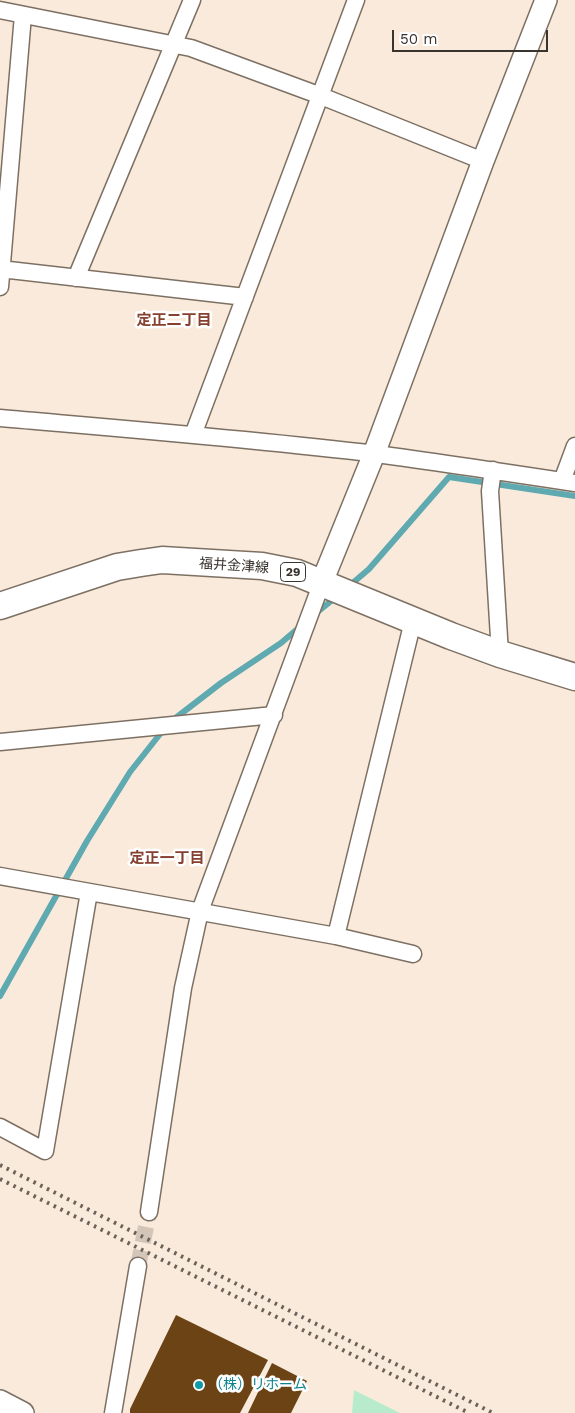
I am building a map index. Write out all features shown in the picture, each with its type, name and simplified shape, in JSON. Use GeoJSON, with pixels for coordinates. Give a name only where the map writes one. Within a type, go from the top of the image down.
{"type":"FeatureCollection","features":[{"type":"Feature","properties":{"kind":"main road","name":"福井金津線"},"geometry":{"type":"LineString","coordinates":[[0,606],[118,567],[162,560],[262,566],[297,573],[500,654],[575,677]]}},
{"type":"Feature","properties":{"kind":"street"},"geometry":{"type":"LineString","coordinates":[[76,278],[192,0]]}},
{"type":"Feature","properties":{"kind":"street"},"geometry":{"type":"LineString","coordinates":[[193,435],[356,0]]}},
{"type":"Feature","properties":{"kind":"street"},"geometry":{"type":"LineString","coordinates":[[149,1212],[183,988],[200,911],[322,582],[374,454],[483,161],[546,0]]}},
{"type":"Feature","properties":{"kind":"street"},"geometry":{"type":"LineString","coordinates":[[0,10],[191,48],[320,96],[483,161]]}},
{"type":"Feature","properties":{"kind":"street"},"geometry":{"type":"LineString","coordinates":[[0,287],[24,15]]}},
{"type":"Feature","properties":{"kind":"street"},"geometry":{"type":"LineString","coordinates":[[1,269],[245,297]]}},
{"type":"Feature","properties":{"kind":"street"},"geometry":{"type":"LineString","coordinates":[[0,418],[193,435],[374,454],[569,482],[575,446]]}},
{"type":"Feature","properties":{"kind":"street"},"geometry":{"type":"LineString","coordinates":[[493,470],[490,491],[500,654]]}},
{"type":"Feature","properties":{"kind":"street"},"geometry":{"type":"LineString","coordinates":[[336,936],[414,621]]}},
{"type":"Feature","properties":{"kind":"street"},"geometry":{"type":"LineString","coordinates":[[0,742],[274,715]]}},
{"type":"Feature","properties":{"kind":"street"},"geometry":{"type":"LineString","coordinates":[[0,876],[336,936],[413,954]]}},
{"type":"Feature","properties":{"kind":"street"},"geometry":{"type":"LineString","coordinates":[[0,1127],[45,1151],[89,892]]}},
{"type":"Feature","properties":{"kind":"street"},"geometry":{"type":"LineString","coordinates":[[113,1413],[138,1266]]}},
{"type":"Feature","properties":{"kind":"street"},"geometry":{"type":"LineString","coordinates":[[0,1401],[23,1413]]}},
{"type":"Feature","properties":{"kind":"green space"},"geometry":{"type":"Polygon","coordinates":[[[354,1390],[400,1413],[352,1413],[354,1390]]]}},
{"type":"Feature","properties":{"kind":"building","name":"（株）リホーム"},"geometry":{"type":"Polygon","coordinates":[[[176,1315],[268,1360],[240,1413],[130,1413],[130,1409],[176,1315]]]}},
{"type":"Feature","properties":{"kind":"building"},"geometry":{"type":"Polygon","coordinates":[[[272,1363],[307,1381],[291,1413],[248,1413],[272,1363]]]}},
{"type":"Feature","properties":{"kind":"waterway"},"geometry":{"type":"LineString","coordinates":[[348,587],[369,569],[449,477],[575,496]]}},
{"type":"Feature","properties":{"kind":"waterway"},"geometry":{"type":"LineString","coordinates":[[315,614],[336,597]]}},
{"type":"Feature","properties":{"kind":"waterway"},"geometry":{"type":"LineString","coordinates":[[173,720],[221,683],[281,643],[302,625]]}},
{"type":"Feature","properties":{"kind":"waterway"},"geometry":{"type":"LineString","coordinates":[[0,996],[87,841],[130,772],[164,729]]}},
{"type":"Feature","properties":{"kind":"tunnel"},"geometry":{"type":"LineString","coordinates":[[138,1266],[149,1212]]}},
{"type":"Feature","properties":{"kind":"railway"},"geometry":{"type":"LineString","coordinates":[[0,1165],[493,1413]]}},
{"type":"Feature","properties":{"kind":"railway"},"geometry":{"type":"LineString","coordinates":[[0,1179],[469,1413]]}},
{"type":"Feature","properties":{"kind":"place","name":"（株）リホーム"},"geometry":{"type":"Point","coordinates":[199,1385]}},
{"type":"Feature","properties":{"kind":"district","name":"定正二丁目"},"geometry":{"type":"Point","coordinates":[174,321]}},
{"type":"Feature","properties":{"kind":"district","name":"定正一丁目"},"geometry":{"type":"Point","coordinates":[167,859]}}]}
